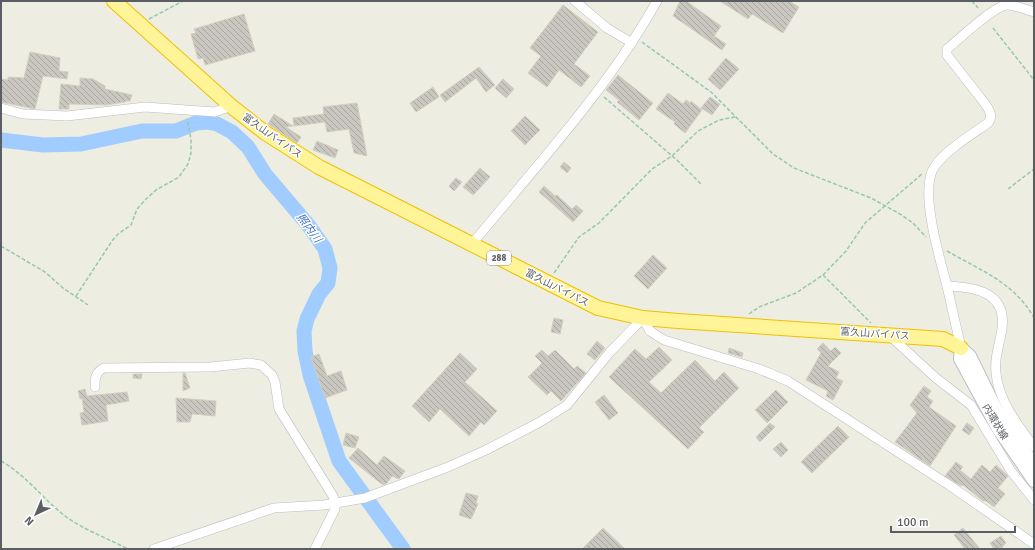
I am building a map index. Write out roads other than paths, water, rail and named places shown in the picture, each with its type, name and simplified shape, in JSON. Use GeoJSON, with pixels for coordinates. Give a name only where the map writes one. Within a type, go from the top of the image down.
{"type":"FeatureCollection","features":[{"type":"Feature","properties":{"kind":"highway","name":"富久山バイパス"},"geometry":{"type":"LineString","coordinates":[[114,1],[142,24],[231,106],[264,132],[319,168],[598,308],[643,318],[943,339],[964,354]]}},
{"type":"Feature","properties":{"kind":"main road","name":"内環状線"},"geometry":{"type":"LineString","coordinates":[[964,354],[996,409],[1034,465]]}},
{"type":"Feature","properties":{"kind":"main road","name":"内環状線"},"geometry":{"type":"LineString","coordinates":[[964,354],[997,427],[1034,481]]}},
{"type":"Feature","properties":{"kind":"street"},"geometry":{"type":"LineString","coordinates":[[575,1],[607,28],[633,40]]}},
{"type":"Feature","properties":{"kind":"street"},"geometry":{"type":"LineString","coordinates":[[472,244],[597,91],[633,40],[657,1]]}},
{"type":"Feature","properties":{"kind":"street"},"geometry":{"type":"LineString","coordinates":[[964,354],[936,245],[928,190],[933,168],[940,159],[988,123],[991,118],[990,112],[986,105],[947,55],[948,49],[982,19],[1003,5],[1034,12]]}},
{"type":"Feature","properties":{"kind":"street"},"geometry":{"type":"LineString","coordinates":[[1,108],[23,114],[67,116],[145,107],[215,112],[231,106]]}},
{"type":"Feature","properties":{"kind":"street"},"geometry":{"type":"LineString","coordinates":[[947,286],[976,289],[985,292],[997,302],[1002,324],[995,361],[997,381],[1006,406],[1034,447]]}},
{"type":"Feature","properties":{"kind":"street"},"geometry":{"type":"LineString","coordinates":[[154,549],[274,508],[335,503],[365,498],[448,467],[486,450],[558,412],[576,396],[606,358],[643,318],[650,331],[664,340],[759,369],[788,381],[949,485],[1034,544]]}},
{"type":"Feature","properties":{"kind":"street"},"geometry":{"type":"LineString","coordinates":[[887,335],[936,378],[971,405],[1011,471],[1034,500]]}},
{"type":"Feature","properties":{"kind":"street"},"geometry":{"type":"LineString","coordinates":[[95,387],[96,376],[100,370],[104,368],[210,366],[247,363],[260,366],[272,376],[276,382],[279,409],[324,481],[335,503],[333,512],[315,549]]}},
{"type":"Feature","properties":{"kind":"waterway","name":"照内川"},"geometry":{"type":"LineString","coordinates":[[1,140],[43,145],[81,144],[142,131],[176,131],[196,123],[207,122],[217,124],[232,132],[248,147],[265,174],[309,226],[325,249],[330,268],[328,283],[319,294],[307,319],[304,331],[305,351],[310,375],[339,461],[403,549]]}}]}
